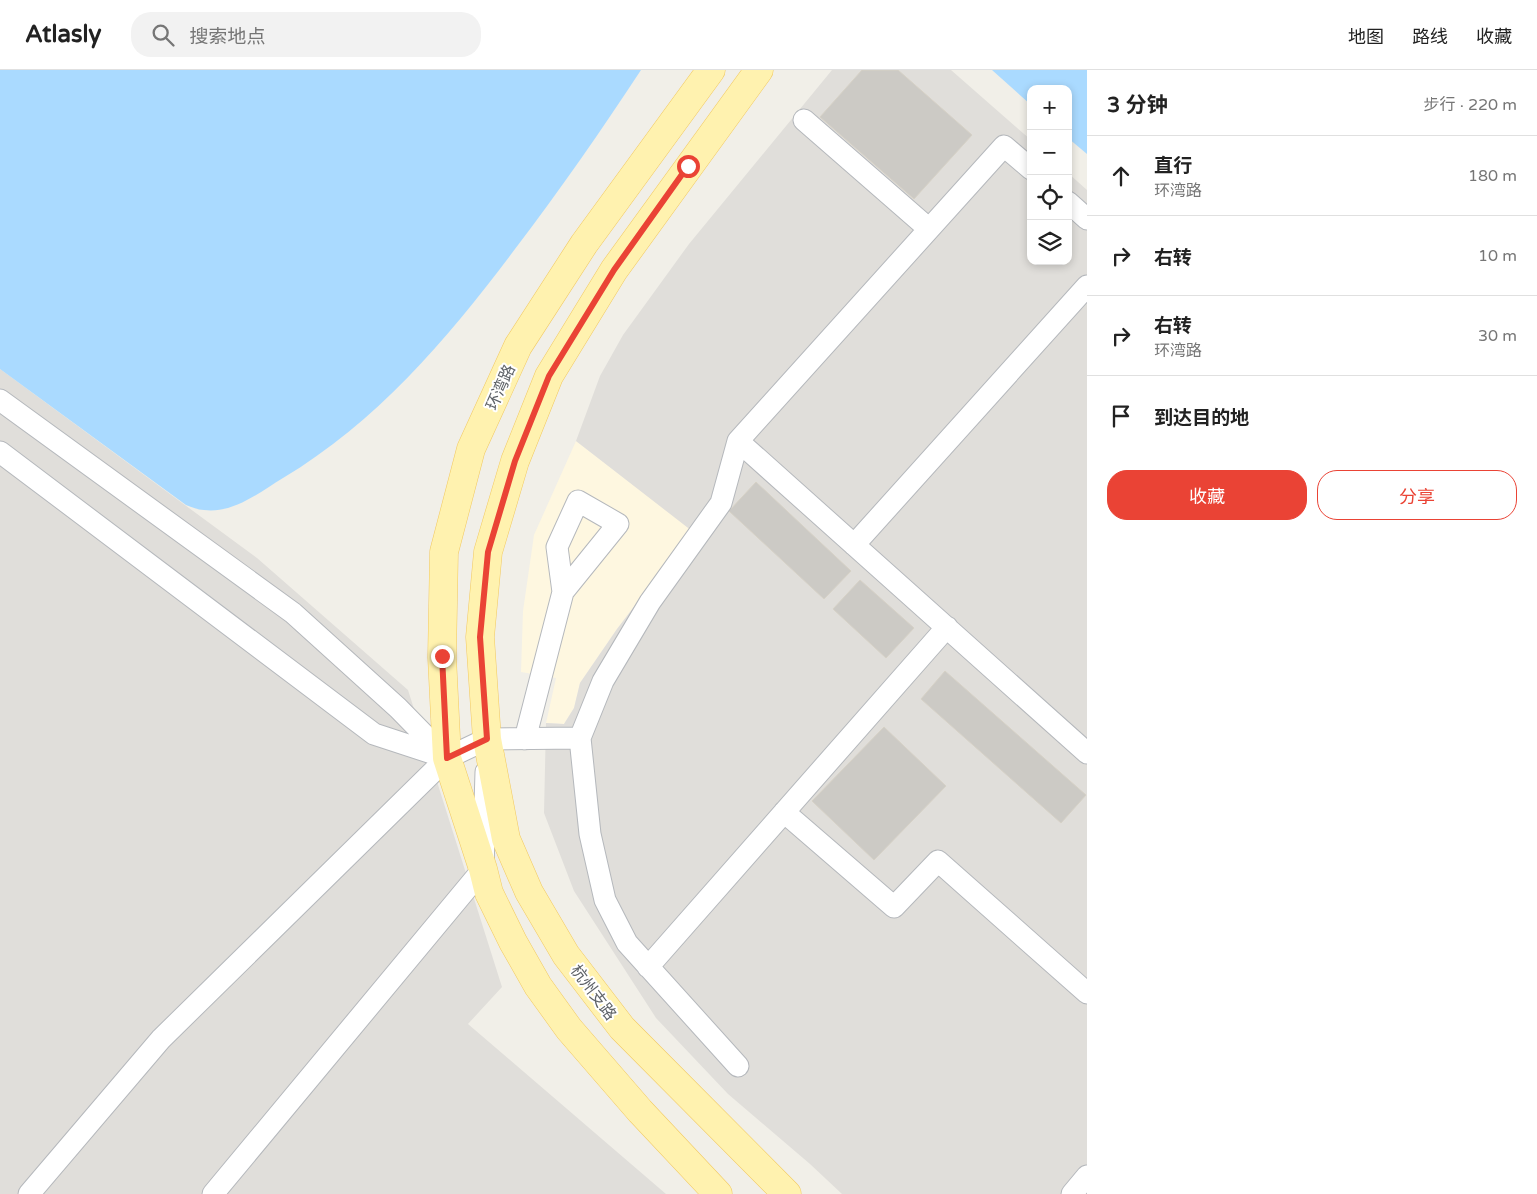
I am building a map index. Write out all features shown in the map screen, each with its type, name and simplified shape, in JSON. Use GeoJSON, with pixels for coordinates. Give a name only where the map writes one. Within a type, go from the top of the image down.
{"type":"FeatureCollection","features":[{"type":"Feature","properties":{"kind":"main road","name":"环湾路"},"geometry":{"type":"LineString","coordinates":[[447,758],[442,656],[444,552],[471,450],[518,346],[584,244],[711,70]]}},
{"type":"Feature","properties":{"kind":"main road"},"geometry":{"type":"LineString","coordinates":[[487,739],[480,637],[488,552],[515,461],[549,376],[614,270],[759,70]]}},
{"type":"Feature","properties":{"kind":"main road","name":"杭州支路"},"geometry":{"type":"LineString","coordinates":[[487,739],[506,839],[529,892],[566,955],[622,1028],[787,1194]]}},
{"type":"Feature","properties":{"kind":"main road"},"geometry":{"type":"LineString","coordinates":[[447,758],[489,892],[513,942],[538,986],[569,1029],[640,1111],[718,1194]]}},
{"type":"Feature","properties":{"kind":"street"},"geometry":{"type":"LineString","coordinates":[[804,120],[929,229]]}},
{"type":"Feature","properties":{"kind":"street"},"geometry":{"type":"LineString","coordinates":[[738,1066],[627,943],[605,900],[590,834],[580,738],[603,681],[650,602],[721,503],[738,441],[1004,146],[1027,166]]}},
{"type":"Feature","properties":{"kind":"street"},"geometry":{"type":"LineString","coordinates":[[1072,206],[1087,219]]}},
{"type":"Feature","properties":{"kind":"street"},"geometry":{"type":"LineString","coordinates":[[854,545],[1087,286]]}},
{"type":"Feature","properties":{"kind":"street"},"geometry":{"type":"LineString","coordinates":[[0,400],[293,613],[398,708],[447,758]]}},
{"type":"Feature","properties":{"kind":"street"},"geometry":{"type":"LineString","coordinates":[[738,441],[1087,753]]}},
{"type":"Feature","properties":{"kind":"street"},"geometry":{"type":"LineString","coordinates":[[0,452],[374,734],[447,758]]}},
{"type":"Feature","properties":{"kind":"street"},"geometry":{"type":"LineString","coordinates":[[525,739],[564,592]]}},
{"type":"Feature","properties":{"kind":"street"},"geometry":{"type":"LineString","coordinates":[[648,967],[946,627]]}},
{"type":"Feature","properties":{"kind":"street"},"geometry":{"type":"LineString","coordinates":[[29,1194],[161,1039],[447,758],[487,739],[580,738]]}},
{"type":"Feature","properties":{"kind":"street"},"geometry":{"type":"LineString","coordinates":[[213,1194],[483,869],[487,739]]}},
{"type":"Feature","properties":{"kind":"street"},"geometry":{"type":"LineString","coordinates":[[784,812],[894,907],[938,861],[1087,993]]}},
{"type":"Feature","properties":{"kind":"street"},"geometry":{"type":"LineString","coordinates":[[1072,1194],[1087,1176]]}},
{"type":"Feature","properties":{"kind":"shaded area"},"geometry":{"type":"Polygon","coordinates":[[[832,70],[951,70],[1027,136],[1027,265],[1072,265],[1072,177],[1087,190],[1087,1194],[842,1194],[728,1094],[656,1018],[574,891],[544,813],[546,723],[564,724],[574,708],[580,683],[617,629],[692,531],[576,441],[600,376],[623,335],[689,244],[832,70]]]}},
{"type":"Feature","properties":{"kind":"shaded area"},"geometry":{"type":"Polygon","coordinates":[[[0,369],[257,558],[408,690],[502,987],[468,1024],[666,1194],[0,1194],[0,369]]]}},
{"type":"Feature","properties":{"kind":"shaded area"},"geometry":{"type":"Polygon","coordinates":[[[576,441],[692,530],[617,629],[580,683],[574,708],[564,724],[546,723],[556,678],[521,672],[523,611],[534,535],[576,441]]]}},
{"type":"Feature","properties":{"kind":"water"},"geometry":{"type":"Polygon","coordinates":[[[0,70],[641,70],[580,161],[490,282],[438,345],[381,404],[318,455],[246,501],[225,509],[200,510],[186,505],[0,369],[0,70]]]}},
{"type":"Feature","properties":{"kind":"water"},"geometry":{"type":"Polygon","coordinates":[[[992,70],[1087,70],[1087,154],[1072,141],[1072,85],[1027,85],[1027,101],[992,70]]]}},
{"type":"Feature","properties":{"kind":"building"},"geometry":{"type":"Polygon","coordinates":[[[862,70],[898,70],[972,135],[914,199],[820,117],[862,70]]]}},
{"type":"Feature","properties":{"kind":"building"},"geometry":{"type":"Polygon","coordinates":[[[756,482],[851,571],[824,599],[729,511],[756,482]]]}},
{"type":"Feature","properties":{"kind":"building"},"geometry":{"type":"Polygon","coordinates":[[[860,580],[914,628],[886,658],[833,609],[860,580]]]}},
{"type":"Feature","properties":{"kind":"building"},"geometry":{"type":"Polygon","coordinates":[[[945,671],[1086,795],[1061,823],[921,699],[945,671]]]}},
{"type":"Feature","properties":{"kind":"building"},"geometry":{"type":"Polygon","coordinates":[[[884,727],[946,786],[874,860],[812,801],[884,727]]]}},
{"type":"Feature","properties":{"kind":"route"},"geometry":{"type":"LineString","coordinates":[[442,656],[447,758],[487,739],[480,637],[488,552],[515,461],[549,376],[614,270],[688,166]]}}]}
